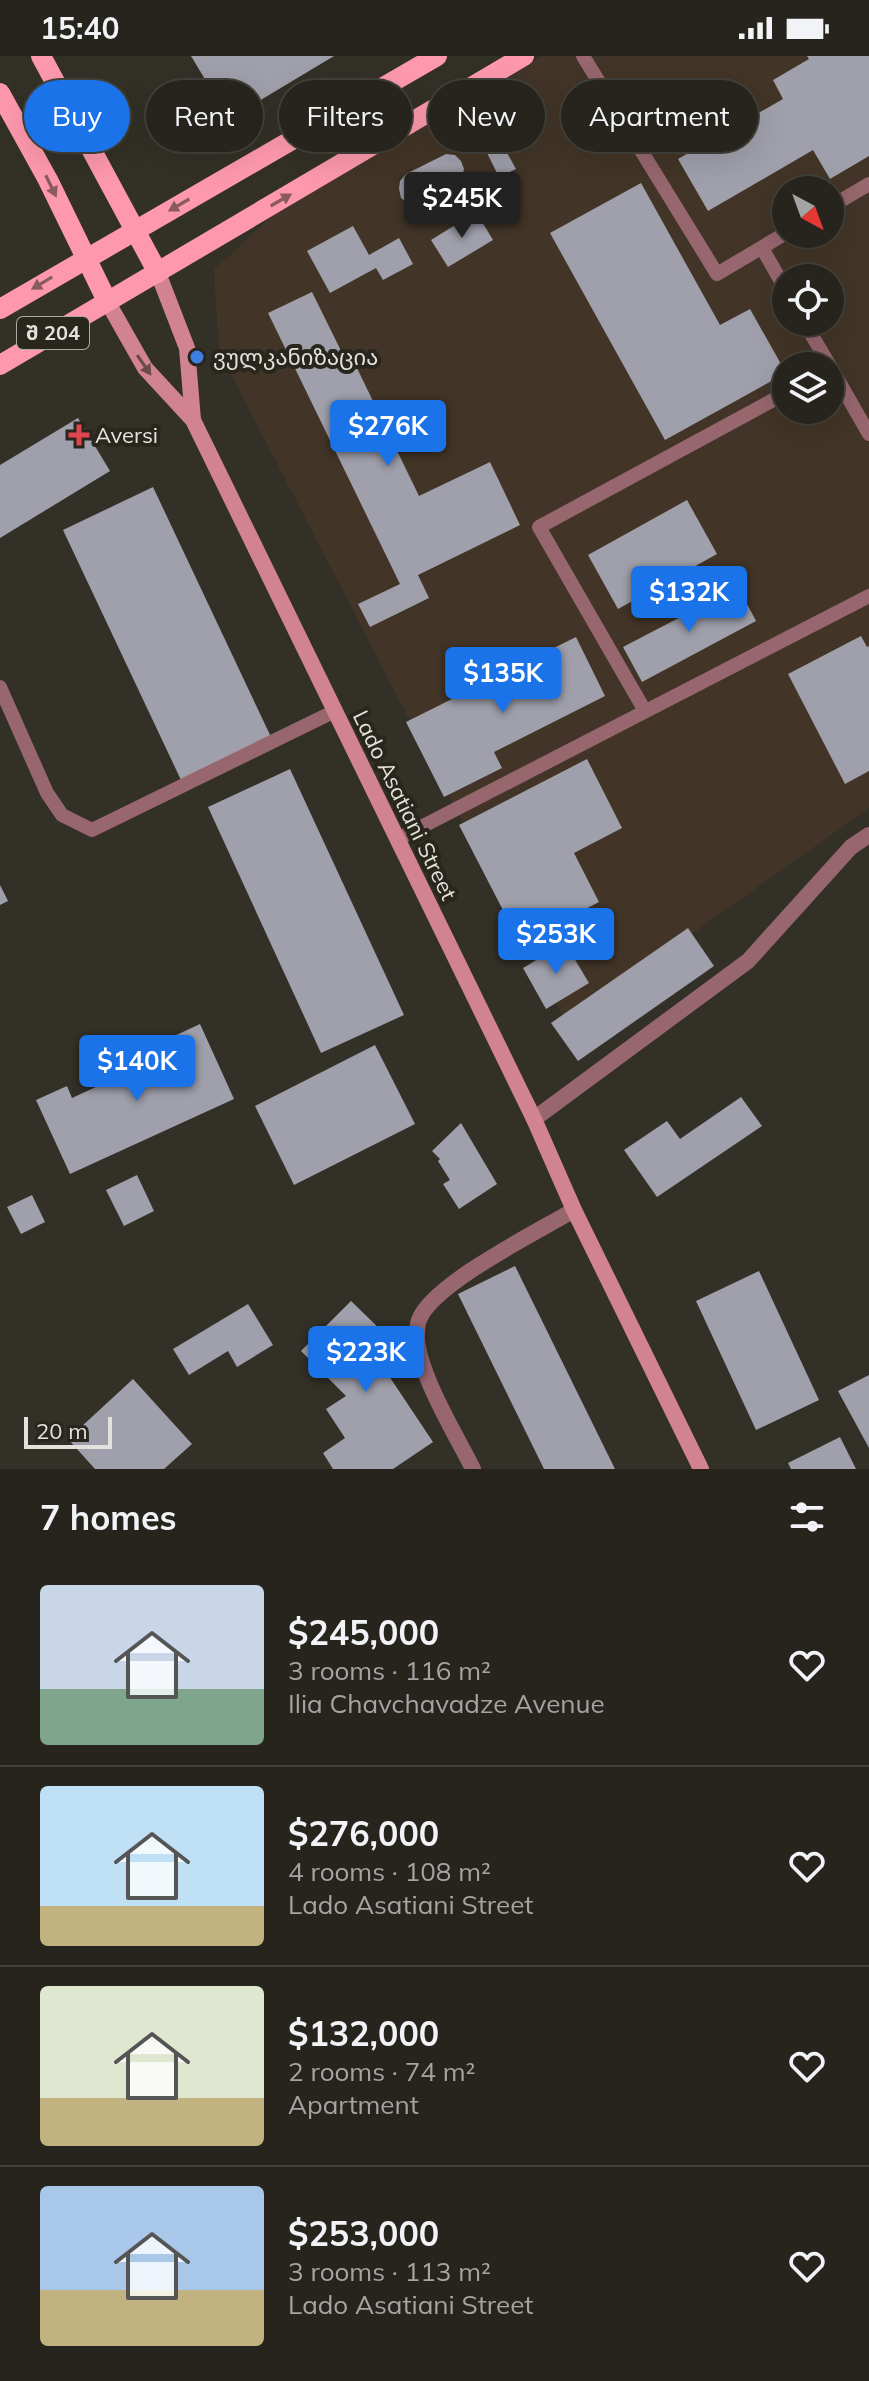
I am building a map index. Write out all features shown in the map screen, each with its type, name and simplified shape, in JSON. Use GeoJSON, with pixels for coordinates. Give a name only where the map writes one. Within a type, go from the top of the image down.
{"type":"FeatureCollection","features":[{"type":"Feature","properties":{"kind":"main road"},"geometry":{"type":"LineString","coordinates":[[41,56],[158,273]]}},
{"type":"Feature","properties":{"kind":"main road","name":"შ 204"},"geometry":{"type":"LineString","coordinates":[[0,309],[437,56]]}},
{"type":"Feature","properties":{"kind":"main road","name":"შ 204"},"geometry":{"type":"LineString","coordinates":[[0,365],[524,56]]}},
{"type":"Feature","properties":{"kind":"main road"},"geometry":{"type":"LineString","coordinates":[[0,93],[48,180],[107,301]]}},
{"type":"Feature","properties":{"kind":"main road","name":"Lado Asatiani Street"},"geometry":{"type":"LineString","coordinates":[[158,273],[187,348],[193,420]]}},
{"type":"Feature","properties":{"kind":"main road","name":"Lado Asatiani Street"},"geometry":{"type":"LineString","coordinates":[[107,301],[145,368],[193,420],[701,1469]]}},
{"type":"Feature","properties":{"kind":"street"},"geometry":{"type":"LineString","coordinates":[[534,1119],[748,961],[851,847],[869,835]]}},
{"type":"Feature","properties":{"kind":"street"},"geometry":{"type":"LineString","coordinates":[[473,1469],[423,1367],[417,1338],[419,1320],[432,1301],[457,1280],[574,1210]]}},
{"type":"Feature","properties":{"kind":"lane"},"geometry":{"type":"LineString","coordinates":[[583,56],[717,274],[772,242]]}},
{"type":"Feature","properties":{"kind":"lane"},"geometry":{"type":"LineString","coordinates":[[844,199],[869,184]]}},
{"type":"Feature","properties":{"kind":"lane"},"geometry":{"type":"LineString","coordinates":[[762,248],[772,266]]}},
{"type":"Feature","properties":{"kind":"lane"},"geometry":{"type":"LineString","coordinates":[[844,392],[869,434]]}},
{"type":"Feature","properties":{"kind":"lane"},"geometry":{"type":"LineString","coordinates":[[645,711],[539,527],[772,401]]}},
{"type":"Feature","properties":{"kind":"lane"},"geometry":{"type":"LineString","coordinates":[[398,839],[869,596]]}},
{"type":"Feature","properties":{"kind":"lane"},"geometry":{"type":"LineString","coordinates":[[0,687],[47,793],[62,815],[92,830],[335,711]]}},
{"type":"Feature","properties":{"kind":"shaded area"},"geometry":{"type":"Polygon","coordinates":[[[542,56],[869,56],[869,808],[566,1023],[219,351],[214,270],[272,216],[380,152],[412,152],[412,133],[428,124],[428,152],[545,152],[545,80],[502,80],[542,56]]]}},
{"type":"Feature","properties":{"kind":"building"},"geometry":{"type":"Polygon","coordinates":[[[191,56],[334,56],[294,80],[279,80],[279,89],[263,99],[263,80],[205,80],[191,56]]]}},
{"type":"Feature","properties":{"kind":"building"},"geometry":{"type":"Polygon","coordinates":[[[807,56],[869,56],[869,156],[835,176],[828,176],[813,150],[708,211],[678,159],[690,152],[758,152],[758,113],[783,99],[773,80],[809,59],[807,56]]]}},
{"type":"Feature","properties":{"kind":"building"},"geometry":{"type":"Polygon","coordinates":[[[486,152],[507,152],[516,169],[499,177],[486,152]]]}},
{"type":"Feature","properties":{"kind":"building"},"geometry":{"type":"Polygon","coordinates":[[[446,154],[455,155],[464,169],[462,178],[456,184],[426,203],[408,203],[401,198],[400,181],[406,174],[446,154]]]}},
{"type":"Feature","properties":{"kind":"building"},"geometry":{"type":"Polygon","coordinates":[[[641,183],[720,325],[750,309],[774,352],[772,381],[665,440],[550,233],[641,183]]]}},
{"type":"Feature","properties":{"kind":"building"},"geometry":{"type":"Polygon","coordinates":[[[476,212],[493,240],[448,267],[431,240],[476,212]]]}},
{"type":"Feature","properties":{"kind":"building"},"geometry":{"type":"Polygon","coordinates":[[[353,226],[369,255],[399,238],[413,264],[383,280],[376,268],[330,293],[307,251],[353,226]]]}},
{"type":"Feature","properties":{"kind":"building"},"geometry":{"type":"Polygon","coordinates":[[[312,292],[349,367],[355,364],[419,496],[490,462],[520,525],[418,575],[429,598],[370,627],[358,604],[400,584],[268,313],[312,292]]]}},
{"type":"Feature","properties":{"kind":"building"},"geometry":{"type":"Polygon","coordinates":[[[78,418],[110,471],[0,538],[0,465],[78,418]]]}},
{"type":"Feature","properties":{"kind":"building"},"geometry":{"type":"Polygon","coordinates":[[[153,487],[271,737],[181,780],[63,530],[153,487]]]}},
{"type":"Feature","properties":{"kind":"building"},"geometry":{"type":"Polygon","coordinates":[[[687,500],[717,554],[618,609],[588,555],[687,500]]]}},
{"type":"Feature","properties":{"kind":"building"},"geometry":{"type":"Polygon","coordinates":[[[738,587],[756,621],[642,682],[623,647],[738,587]]]}},
{"type":"Feature","properties":{"kind":"building"},"geometry":{"type":"Polygon","coordinates":[[[861,636],[869,646],[869,771],[845,784],[788,674],[861,636]]]}},
{"type":"Feature","properties":{"kind":"building"},"geometry":{"type":"Polygon","coordinates":[[[576,637],[605,696],[494,752],[502,768],[444,797],[406,722],[576,637]]]}},
{"type":"Feature","properties":{"kind":"building"},"geometry":{"type":"Polygon","coordinates":[[[587,759],[622,828],[574,853],[599,902],[520,943],[459,825],[587,759]]]}},
{"type":"Feature","properties":{"kind":"building"},"geometry":{"type":"Polygon","coordinates":[[[290,769],[404,1015],[321,1053],[208,807],[290,769]]]}},
{"type":"Feature","properties":{"kind":"building"},"geometry":{"type":"Polygon","coordinates":[[[0,885],[8,901],[0,905],[0,885]]]}},
{"type":"Feature","properties":{"kind":"building"},"geometry":{"type":"Polygon","coordinates":[[[688,928],[714,966],[578,1061],[551,1023],[688,928]]]}},
{"type":"Feature","properties":{"kind":"building"},"geometry":{"type":"Polygon","coordinates":[[[565,943],[589,983],[546,1009],[523,968],[565,943]]]}},
{"type":"Feature","properties":{"kind":"building"},"geometry":{"type":"Polygon","coordinates":[[[200,1024],[234,1099],[70,1174],[36,1100],[67,1086],[72,1098],[176,1050],[170,1038],[200,1024]]]}},
{"type":"Feature","properties":{"kind":"building"},"geometry":{"type":"Polygon","coordinates":[[[375,1045],[415,1124],[294,1185],[255,1106],[375,1045]]]}},
{"type":"Feature","properties":{"kind":"building"},"geometry":{"type":"Polygon","coordinates":[[[741,1097],[762,1126],[657,1197],[624,1150],[667,1121],[680,1139],[741,1097]]]}},
{"type":"Feature","properties":{"kind":"building"},"geometry":{"type":"Polygon","coordinates":[[[461,1123],[497,1184],[459,1209],[443,1184],[450,1180],[438,1161],[440,1159],[432,1151],[461,1123]]]}},
{"type":"Feature","properties":{"kind":"building"},"geometry":{"type":"Polygon","coordinates":[[[137,1175],[154,1211],[124,1226],[106,1190],[137,1175]]]}},
{"type":"Feature","properties":{"kind":"building"},"geometry":{"type":"Polygon","coordinates":[[[32,1195],[45,1222],[21,1234],[7,1207],[32,1195]]]}},
{"type":"Feature","properties":{"kind":"building"},"geometry":{"type":"Polygon","coordinates":[[[515,1266],[615,1469],[544,1469],[458,1294],[515,1266]]]}},
{"type":"Feature","properties":{"kind":"building"},"geometry":{"type":"Polygon","coordinates":[[[759,1271],[819,1400],[756,1430],[696,1301],[759,1271]]]}},
{"type":"Feature","properties":{"kind":"building"},"geometry":{"type":"Polygon","coordinates":[[[351,1301],[387,1336],[394,1329],[410,1344],[385,1370],[433,1442],[393,1469],[333,1469],[323,1453],[345,1438],[326,1409],[346,1396],[301,1351],[351,1301]]]}},
{"type":"Feature","properties":{"kind":"building"},"geometry":{"type":"Polygon","coordinates":[[[248,1304],[273,1345],[237,1367],[228,1351],[189,1375],[173,1349],[248,1304]]]}},
{"type":"Feature","properties":{"kind":"building"},"geometry":{"type":"Polygon","coordinates":[[[869,1375],[869,1448],[838,1391],[869,1375]]]}},
{"type":"Feature","properties":{"kind":"building"},"geometry":{"type":"Polygon","coordinates":[[[133,1379],[192,1444],[164,1469],[95,1469],[68,1439],[133,1379]]]}},
{"type":"Feature","properties":{"kind":"building"},"geometry":{"type":"Polygon","coordinates":[[[840,1437],[856,1469],[791,1469],[788,1463],[840,1437]]]}},
{"type":"Feature","properties":{"kind":"place","name":"ვულკანიზაცია"},"geometry":{"type":"Point","coordinates":[197,357]}},
{"type":"Feature","properties":{"kind":"place","name":"Aversi"},"geometry":{"type":"Point","coordinates":[79,435]}}]}
